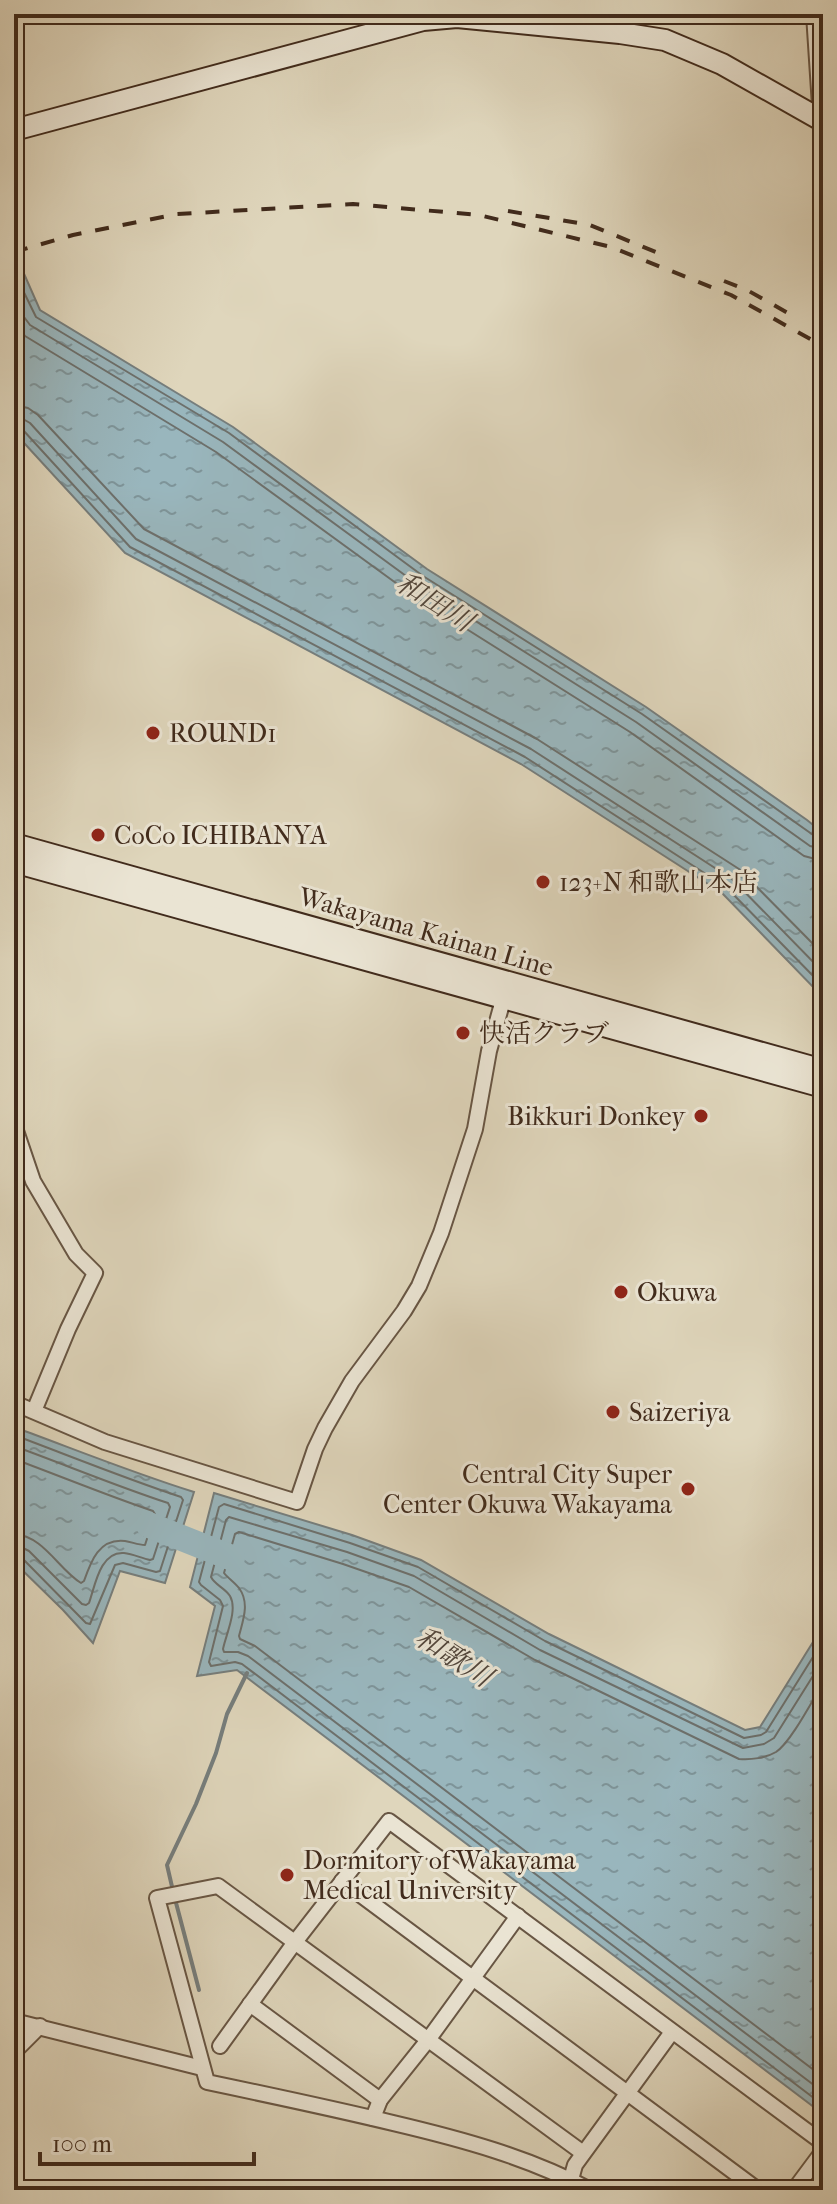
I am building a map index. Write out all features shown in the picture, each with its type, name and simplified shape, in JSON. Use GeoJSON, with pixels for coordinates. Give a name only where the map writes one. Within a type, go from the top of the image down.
{"type":"FeatureCollection","features":[{"type":"Feature","properties":{"kind":"main road"},"geometry":{"type":"LineString","coordinates":[[14,129],[423,20],[457,17],[665,40],[722,64],[819,119]]}},
{"type":"Feature","properties":{"kind":"main road","name":"Wakayama Kainan Line"},"geometry":{"type":"LineString","coordinates":[[14,844],[823,1087]]}},
{"type":"Feature","properties":{"kind":"main road","name":"Wakayama Kainan Line"},"geometry":{"type":"LineString","coordinates":[[14,862],[506,991],[823,1070]]}},
{"type":"Feature","properties":{"kind":"street"},"geometry":{"type":"LineString","coordinates":[[814,14],[819,119]]}},
{"type":"Feature","properties":{"kind":"street"},"geometry":{"type":"LineString","coordinates":[[14,494],[14,515]]}},
{"type":"Feature","properties":{"kind":"street"},"geometry":{"type":"LineString","coordinates":[[14,1403],[105,1442],[297,1502],[325,1428],[352,1381],[404,1311],[419,1286],[436,1246],[475,1129],[489,1051],[506,991]]}},
{"type":"Feature","properties":{"kind":"street"},"geometry":{"type":"LineString","coordinates":[[14,1125],[33,1181],[76,1254],[95,1273],[34,1411]]}},
{"type":"Feature","properties":{"kind":"street"},"geometry":{"type":"LineString","coordinates":[[220,2046],[295,1942],[389,1821],[823,2143]]}},
{"type":"Feature","properties":{"kind":"street"},"geometry":{"type":"LineString","coordinates":[[342,1881],[758,2190]]}},
{"type":"Feature","properties":{"kind":"street"},"geometry":{"type":"LineString","coordinates":[[583,2153],[218,1886],[157,1898],[207,2082],[373,2118],[506,2153],[569,2185],[590,2190]]}},
{"type":"Feature","properties":{"kind":"street"},"geometry":{"type":"LineString","coordinates":[[373,2118],[380,2100],[428,2040],[518,1916]]}},
{"type":"Feature","properties":{"kind":"street"},"geometry":{"type":"LineString","coordinates":[[250,2004],[380,2100]]}},
{"type":"Feature","properties":{"kind":"street"},"geometry":{"type":"LineString","coordinates":[[14,2021],[202,2068]]}},
{"type":"Feature","properties":{"kind":"street"},"geometry":{"type":"LineString","coordinates":[[14,2052],[40,2026]]}},
{"type":"Feature","properties":{"kind":"street"},"geometry":{"type":"LineString","coordinates":[[569,2185],[575,2165],[583,2153],[672,2032]]}},
{"type":"Feature","properties":{"kind":"street"},"geometry":{"type":"LineString","coordinates":[[794,2190],[823,2151]]}},
{"type":"Feature","properties":{"kind":"water","name":"和田川"},"geometry":{"type":"Polygon","coordinates":[[[14,251],[40,310],[233,427],[427,569],[646,707],[823,833],[823,1000],[722,893],[521,764],[125,553],[14,432],[14,251]]]}},
{"type":"Feature","properties":{"kind":"water"},"geometry":{"type":"Polygon","coordinates":[[[14,1427],[194,1492],[165,1583],[120,1571],[93,1643],[14,1562],[14,1427]]]}},
{"type":"Feature","properties":{"kind":"water"},"geometry":{"type":"Polygon","coordinates":[[[214,1493],[352,1535],[421,1560],[549,1634],[745,1730],[760,1727],[823,1626],[823,2114],[237,1670],[197,1676],[215,1606],[190,1587],[214,1493]]]}},
{"type":"Feature","properties":{"kind":"waterway","name":"和歌川"},"geometry":{"type":"LineString","coordinates":[[149,1525],[232,1558]]}},
{"type":"Feature","properties":{"kind":"waterway"},"geometry":{"type":"LineString","coordinates":[[173,1891],[167,1865],[196,1804],[227,1714],[247,1673]]}},
{"type":"Feature","properties":{"kind":"waterway"},"geometry":{"type":"LineString","coordinates":[[175,1899],[199,1990]]}},
{"type":"Feature","properties":{"kind":"railway"},"geometry":{"type":"LineString","coordinates":[[14,252],[73,235],[177,214],[353,204],[479,215],[611,247],[731,295],[823,346]]}},
{"type":"Feature","properties":{"kind":"railway"},"geometry":{"type":"LineString","coordinates":[[508,211],[590,225],[658,253]]}},
{"type":"Feature","properties":{"kind":"railway"},"geometry":{"type":"LineString","coordinates":[[724,281],[795,317]]}},
{"type":"Feature","properties":{"kind":"place","name":"ROUND1"},"geometry":{"type":"Point","coordinates":[153,733]}},
{"type":"Feature","properties":{"kind":"place","name":"CoCo ICHIBANYA"},"geometry":{"type":"Point","coordinates":[98,835]}},
{"type":"Feature","properties":{"kind":"place","name":"123+N 和歌山本店"},"geometry":{"type":"Point","coordinates":[543,882]}},
{"type":"Feature","properties":{"kind":"place","name":"快活クラブ"},"geometry":{"type":"Point","coordinates":[463,1033]}},
{"type":"Feature","properties":{"kind":"place","name":"Bikkuri Donkey"},"geometry":{"type":"Point","coordinates":[701,1116]}},
{"type":"Feature","properties":{"kind":"place","name":"Okuwa"},"geometry":{"type":"Point","coordinates":[621,1292]}},
{"type":"Feature","properties":{"kind":"place","name":"Saizeriya"},"geometry":{"type":"Point","coordinates":[613,1412]}},
{"type":"Feature","properties":{"kind":"place","name":"Central City Super Center Okuwa Wakayama"},"geometry":{"type":"Point","coordinates":[688,1489]}},
{"type":"Feature","properties":{"kind":"place","name":"Dormitory of Wakayama Medical University"},"geometry":{"type":"Point","coordinates":[287,1875]}}]}
